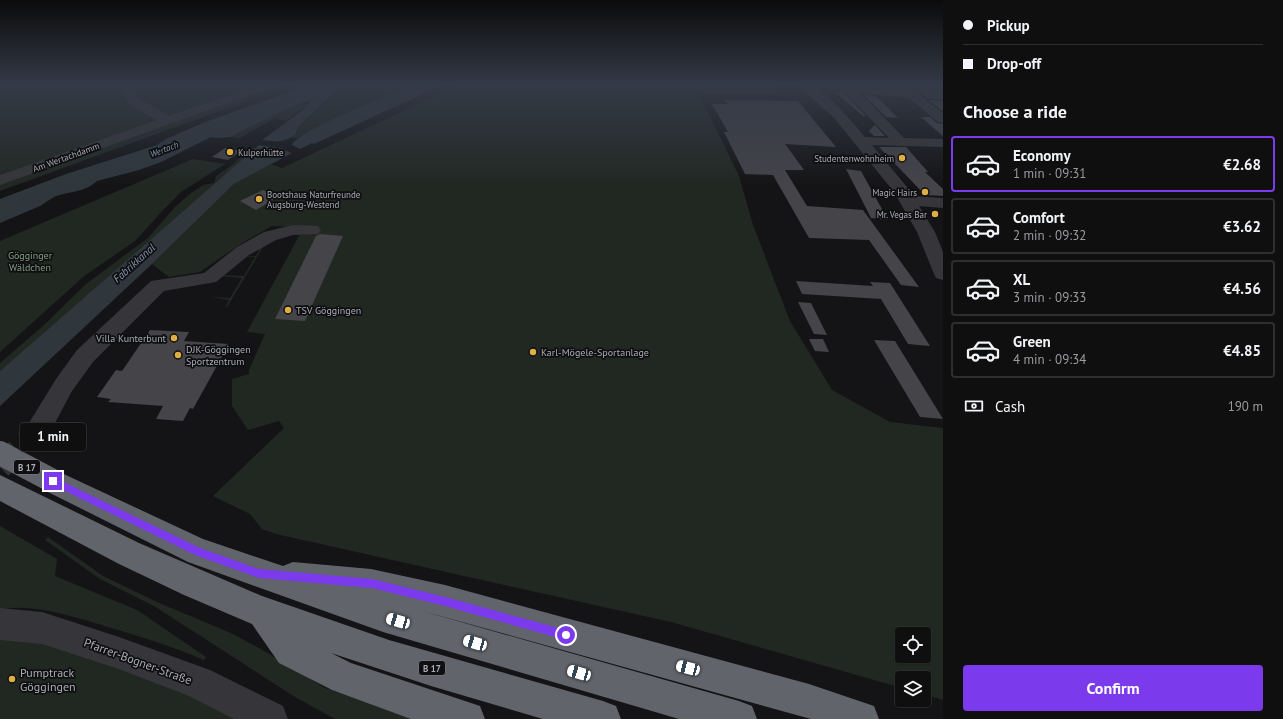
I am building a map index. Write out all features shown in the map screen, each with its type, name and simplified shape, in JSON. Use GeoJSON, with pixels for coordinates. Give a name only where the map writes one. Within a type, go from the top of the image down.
{"type":"FeatureCollection","features":[{"type":"Feature","properties":{"kind":"highway","name":"B 17"},"geometry":{"type":"LineString","coordinates":[[0,453],[53,481],[192,549],[383,616],[739,719]]}},
{"type":"Feature","properties":{"kind":"highway","name":"B 17"},"geometry":{"type":"LineString","coordinates":[[0,487],[170,573],[263,612],[370,650],[604,719]]}},
{"type":"Feature","properties":{"kind":"highway"},"geometry":{"type":"LineString","coordinates":[[259,573],[372,584],[445,601],[809,702],[861,719]]}},
{"type":"Feature","properties":{"kind":"highway"},"geometry":{"type":"LineString","coordinates":[[263,612],[291,650],[324,668],[352,681],[409,702],[467,719]]}},
{"type":"Feature","properties":{"kind":"street","name":"Am Wertachdamm"},"geometry":{"type":"LineString","coordinates":[[0,180],[171,119]]}},
{"type":"Feature","properties":{"kind":"street"},"geometry":{"type":"LineString","coordinates":[[842,119],[862,141],[908,201],[926,232],[943,274]]}},
{"type":"Feature","properties":{"kind":"street"},"geometry":{"type":"LineString","coordinates":[[879,119],[900,142]]}},
{"type":"Feature","properties":{"kind":"street"},"geometry":{"type":"LineString","coordinates":[[862,141],[943,143]]}},
{"type":"Feature","properties":{"kind":"street"},"geometry":{"type":"LineString","coordinates":[[908,201],[943,203]]}},
{"type":"Feature","properties":{"kind":"street"},"geometry":{"type":"LineString","coordinates":[[33,436],[39,429],[64,385],[85,356],[158,285],[209,278],[243,251],[270,236],[293,230],[312,230]]}},
{"type":"Feature","properties":{"kind":"street","name":"Pfarrer-Bogner-Straße"},"geometry":{"type":"LineString","coordinates":[[0,624],[42,628],[119,653],[198,682],[270,719]]}},
{"type":"Feature","properties":{"kind":"green space"},"geometry":{"type":"Polygon","coordinates":[[[0,119],[168,119],[0,178],[0,119]]]}},
{"type":"Feature","properties":{"kind":"green space"},"geometry":{"type":"Polygon","coordinates":[[[178,119],[199,119],[0,191],[0,182],[178,119]]]}},
{"type":"Feature","properties":{"kind":"green space"},"geometry":{"type":"Polygon","coordinates":[[[268,119],[290,119],[287,121],[274,119],[240,138],[230,137],[268,119]]]}},
{"type":"Feature","properties":{"kind":"green space"},"geometry":{"type":"Polygon","coordinates":[[[307,119],[336,119],[298,138],[291,138],[295,135],[303,122],[307,119]]]}},
{"type":"Feature","properties":{"kind":"green space","name":"Karl-Mögele-Sportanlage"},"geometry":{"type":"Polygon","coordinates":[[[387,119],[711,119],[739,176],[753,225],[790,321],[832,390],[890,422],[943,428],[943,700],[931,696],[931,671],[895,671],[895,686],[671,622],[276,534],[262,529],[250,514],[213,496],[284,428],[279,421],[248,430],[232,406],[232,379],[249,374],[249,370],[265,334],[247,332],[300,234],[294,227],[272,226],[242,243],[200,272],[169,277],[152,264],[234,184],[271,164],[282,168],[387,119]]]}},
{"type":"Feature","properties":{"kind":"green space"},"geometry":{"type":"Polygon","coordinates":[[[256,148],[0,371],[0,363],[43,326],[86,284],[148,238],[175,207],[191,193],[203,185],[214,183],[216,176],[231,166],[247,151],[256,148]]]}},
{"type":"Feature","properties":{"kind":"green space","name":"Gögginger Wäldchen"},"geometry":{"type":"Polygon","coordinates":[[[193,159],[225,164],[181,192],[135,241],[83,277],[0,352],[0,241],[193,159]]]}},
{"type":"Feature","properties":{"kind":"green space"},"geometry":{"type":"Polygon","coordinates":[[[264,242],[266,242],[227,307],[225,307],[229,300],[210,297],[230,298],[242,278],[219,276],[244,276],[255,257],[241,256],[256,256],[264,242]]]}},
{"type":"Feature","properties":{"kind":"green space"},"geometry":{"type":"Polygon","coordinates":[[[0,526],[57,559],[55,576],[137,610],[206,657],[204,660],[180,650],[66,615],[27,608],[0,609],[0,526]]]}},
{"type":"Feature","properties":{"kind":"green space"},"geometry":{"type":"Polygon","coordinates":[[[48,537],[103,576],[157,602],[233,634],[325,688],[417,719],[335,719],[295,697],[154,606],[100,579],[45,540],[48,537]]]}},
{"type":"Feature","properties":{"kind":"green space"},"geometry":{"type":"Polygon","coordinates":[[[0,638],[30,640],[112,665],[186,694],[236,719],[0,719],[0,638]]]}},
{"type":"Feature","properties":{"kind":"water","name":"Wertach"},"geometry":{"type":"Polygon","coordinates":[[[215,119],[268,119],[230,137],[211,137],[161,162],[139,170],[97,181],[82,190],[54,197],[40,206],[0,223],[0,199],[66,174],[157,145],[166,139],[215,119]]]}},
{"type":"Feature","properties":{"kind":"water"},"geometry":{"type":"Polygon","coordinates":[[[291,119],[307,119],[299,127],[295,135],[283,141],[262,140],[291,119]]]}},
{"type":"Feature","properties":{"kind":"water"},"geometry":{"type":"Polygon","coordinates":[[[335,119],[369,119],[300,149],[292,145],[297,139],[309,131],[335,119]]]}},
{"type":"Feature","properties":{"kind":"water","name":"Fabrikkanal"},"geometry":{"type":"Polygon","coordinates":[[[259,145],[279,148],[292,153],[234,184],[152,264],[0,406],[0,371],[259,145]]]}},
{"type":"Feature","properties":{"kind":"building"},"geometry":{"type":"Polygon","coordinates":[[[720,119],[813,119],[836,147],[785,144],[804,170],[785,170],[807,206],[863,210],[919,287],[901,285],[869,240],[809,238],[773,175],[745,174],[724,132],[728,132],[720,119]]]}},
{"type":"Feature","properties":{"kind":"building"},"geometry":{"type":"Polygon","coordinates":[[[923,119],[932,119],[937,123],[943,124],[943,136],[923,119]]]}},
{"type":"Feature","properties":{"kind":"building"},"geometry":{"type":"Polygon","coordinates":[[[875,125],[885,136],[874,136],[869,131],[875,125]]]}},
{"type":"Feature","properties":{"kind":"building"},"geometry":{"type":"Polygon","coordinates":[[[879,147],[906,147],[928,172],[925,172],[943,189],[943,196],[925,195],[879,147]]]}},
{"type":"Feature","properties":{"kind":"building"},"geometry":{"type":"Polygon","coordinates":[[[225,148],[241,151],[228,160],[212,157],[225,148]]]}},
{"type":"Feature","properties":{"kind":"building"},"geometry":{"type":"Polygon","coordinates":[[[846,169],[861,171],[888,220],[871,218],[846,169]]]}},
{"type":"Feature","properties":{"kind":"building","name":"Bootshaus Naturfreunde Augsburg-Westend"},"geometry":{"type":"Polygon","coordinates":[[[263,190],[278,197],[256,210],[240,201],[263,190]]]}},
{"type":"Feature","properties":{"kind":"building"},"geometry":{"type":"Polygon","coordinates":[[[320,234],[343,236],[305,321],[275,319],[316,236],[320,234]]]}},
{"type":"Feature","properties":{"kind":"building"},"geometry":{"type":"Polygon","coordinates":[[[796,281],[873,286],[870,282],[890,283],[930,346],[908,344],[881,299],[802,294],[796,281]]]}},
{"type":"Feature","properties":{"kind":"building"},"geometry":{"type":"Polygon","coordinates":[[[798,302],[811,303],[827,335],[814,334],[798,302]]]}},
{"type":"Feature","properties":{"kind":"building"},"geometry":{"type":"Polygon","coordinates":[[[150,330],[189,332],[184,341],[229,344],[193,409],[190,408],[183,421],[156,419],[163,406],[108,402],[111,399],[97,397],[116,370],[122,371],[150,330]]]}},
{"type":"Feature","properties":{"kind":"building"},"geometry":{"type":"Polygon","coordinates":[[[809,339],[823,339],[829,352],[815,351],[809,339]]]}},
{"type":"Feature","properties":{"kind":"building"},"geometry":{"type":"Polygon","coordinates":[[[874,340],[895,341],[943,419],[920,417],[874,340]]]}},
{"type":"Feature","properties":{"kind":"tunnel"},"geometry":{"type":"LineString","coordinates":[[0,467],[33,436]]}},
{"type":"Feature","properties":{"kind":"place","name":"Kulperhütte"},"geometry":{"type":"Point","coordinates":[230,152]}},
{"type":"Feature","properties":{"kind":"place","name":"Studentenwohnheim"},"geometry":{"type":"Point","coordinates":[902,158]}},
{"type":"Feature","properties":{"kind":"place","name":"Magic Hairs"},"geometry":{"type":"Point","coordinates":[925,192]}},
{"type":"Feature","properties":{"kind":"place","name":"Bootshaus Naturfreunde Augsburg-Westend"},"geometry":{"type":"Point","coordinates":[259,199]}},
{"type":"Feature","properties":{"kind":"place","name":"Mr. Vegas Bar"},"geometry":{"type":"Point","coordinates":[935,214]}},
{"type":"Feature","properties":{"kind":"place","name":"TSV Göggingen"},"geometry":{"type":"Point","coordinates":[288,310]}},
{"type":"Feature","properties":{"kind":"place","name":"Villa Kunterbunt"},"geometry":{"type":"Point","coordinates":[174,338]}},
{"type":"Feature","properties":{"kind":"place","name":"Karl-Mögele-Sportanlage"},"geometry":{"type":"Point","coordinates":[533,352]}},
{"type":"Feature","properties":{"kind":"place","name":"DJK-Göggingen Sportzentrum"},"geometry":{"type":"Point","coordinates":[178,355]}},
{"type":"Feature","properties":{"kind":"place","name":"Pumptrack Göggingen"},"geometry":{"type":"Point","coordinates":[12,679]}},
{"type":"Feature","properties":{"kind":"route"},"geometry":{"type":"LineString","coordinates":[[53,481],[198,552],[259,573],[372,584],[445,601],[566,635]]}}]}
